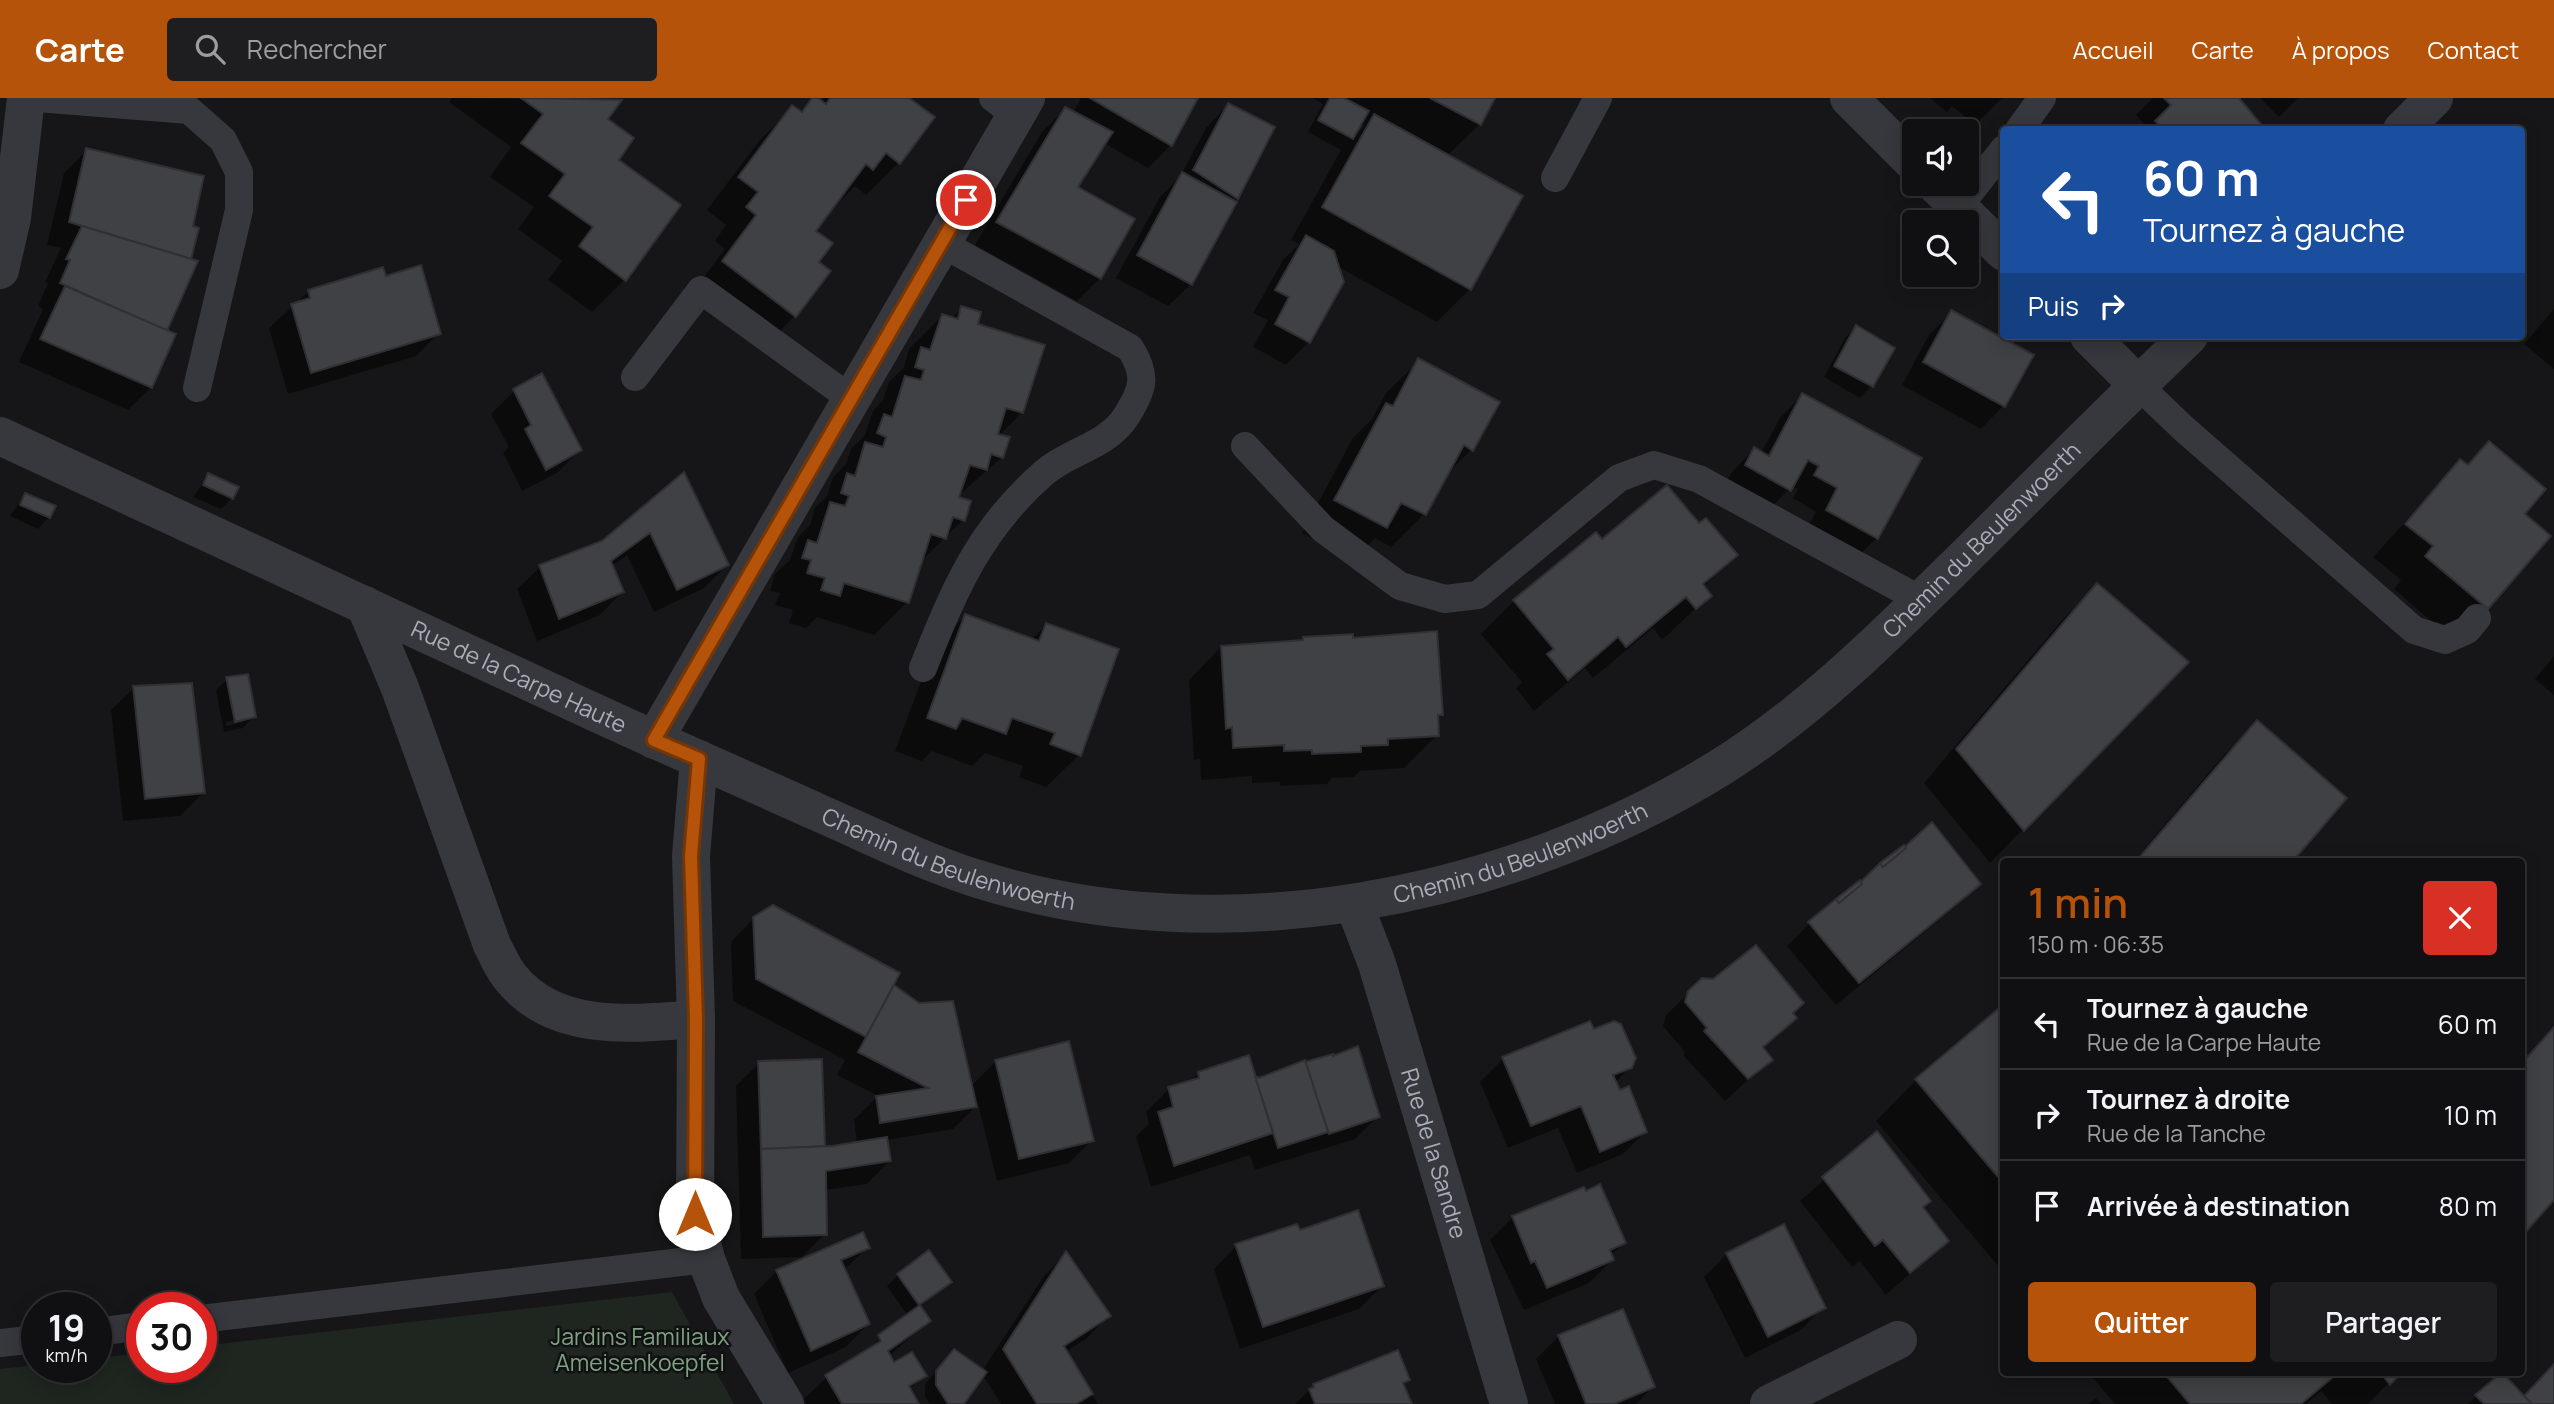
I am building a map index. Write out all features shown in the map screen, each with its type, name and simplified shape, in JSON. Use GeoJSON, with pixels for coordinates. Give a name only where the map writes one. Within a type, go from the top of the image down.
{"type":"FeatureCollection","features":[{"type":"Feature","properties":{"kind":"street"},"geometry":{"type":"LineString","coordinates":[[0,270],[12,218],[26,98]]}},
{"type":"Feature","properties":{"kind":"street"},"geometry":{"type":"LineString","coordinates":[[1849,98],[1902,151]]}},
{"type":"Feature","properties":{"kind":"street"},"geometry":{"type":"LineString","coordinates":[[2406,126],[2434,98]]}},
{"type":"Feature","properties":{"kind":"street"},"geometry":{"type":"LineString","coordinates":[[654,740],[941,243],[1012,104]]}},
{"type":"Feature","properties":{"kind":"street"},"geometry":{"type":"LineString","coordinates":[[1948,196],[2000,248]]}},
{"type":"Feature","properties":{"kind":"street"},"geometry":{"type":"LineString","coordinates":[[2093,340],[2138,385]]}},
{"type":"Feature","properties":{"kind":"street","name":"Chemin du Beulenwoerth"},"geometry":{"type":"LineString","coordinates":[[699,759],[906,851],[979,880],[1067,900],[1147,910],[1228,912],[1354,904],[1439,886],[1513,864],[1653,807],[1726,764],[1790,718],[1921,600],[2185,340]]}},
{"type":"Feature","properties":{"kind":"street","name":"Rue de la Carpe Haute"},"geometry":{"type":"LineString","coordinates":[[0,436],[699,759]]}},
{"type":"Feature","properties":{"kind":"street"},"geometry":{"type":"LineString","coordinates":[[365,605],[400,688],[492,945],[511,979],[538,1002],[580,1020],[632,1024],[696,1019]]}},
{"type":"Feature","properties":{"kind":"street"},"geometry":{"type":"LineString","coordinates":[[699,759],[691,856],[696,1019],[695,1214],[706,1259],[722,1298],[786,1404]]}},
{"type":"Feature","properties":{"kind":"street","name":"Rue de la Sandre"},"geometry":{"type":"LineString","coordinates":[[1354,904],[1377,964],[1509,1404]]}},
{"type":"Feature","properties":{"kind":"street"},"geometry":{"type":"LineString","coordinates":[[1769,1404],[1898,1340]]}},
{"type":"Feature","properties":{"kind":"lane"},"geometry":{"type":"LineString","coordinates":[[37,98],[189,110],[223,140],[239,172],[239,211],[197,388]]}},
{"type":"Feature","properties":{"kind":"lane"},"geometry":{"type":"LineString","coordinates":[[1555,178],[1598,98]]}},
{"type":"Feature","properties":{"kind":"lane"},"geometry":{"type":"LineString","coordinates":[[2022,126],[2042,98]]}},
{"type":"Feature","properties":{"kind":"lane"},"geometry":{"type":"LineString","coordinates":[[1979,169],[2000,152]]}},
{"type":"Feature","properties":{"kind":"lane"},"geometry":{"type":"LineString","coordinates":[[923,668],[946,608],[976,548],[1004,513],[1047,470],[1099,443],[1126,418],[1141,389],[1143,368],[1130,348],[941,243]]}},
{"type":"Feature","properties":{"kind":"lane"},"geometry":{"type":"LineString","coordinates":[[635,377],[701,290],[850,398]]}},
{"type":"Feature","properties":{"kind":"lane"},"geometry":{"type":"LineString","coordinates":[[2138,385],[2183,428],[2414,630],[2445,640],[2467,630],[2477,618]]}},
{"type":"Feature","properties":{"kind":"lane"},"geometry":{"type":"LineString","coordinates":[[1245,446],[1323,529],[1400,586],[1445,599],[1478,595],[1619,478],[1654,465],[1699,479],[1921,600]]}},
{"type":"Feature","properties":{"kind":"lane"},"geometry":{"type":"LineString","coordinates":[[217,1317],[706,1259]]}},
{"type":"Feature","properties":{"kind":"lane"},"geometry":{"type":"LineString","coordinates":[[0,1343],[21,1341]]}},
{"type":"Feature","properties":{"kind":"green space","name":"Jardins Familiaux Ameisenkoepfel"},"geometry":{"type":"Polygon","coordinates":[[[672,1292],[734,1404],[0,1404],[0,1369],[21,1367],[21,1383],[112,1383],[112,1356],[126,1355],[126,1383],[217,1383],[217,1344],[672,1292]]]}},
{"type":"Feature","properties":{"kind":"building"},"geometry":{"type":"Polygon","coordinates":[[[521,98],[622,100],[608,119],[634,138],[619,160],[681,205],[626,281],[579,246],[593,227],[549,196],[565,174],[521,143],[543,114],[521,98]]]}},
{"type":"Feature","properties":{"kind":"building"},"geometry":{"type":"Polygon","coordinates":[[[812,98],[818,98],[826,104],[830,98],[909,98],[935,117],[900,164],[886,153],[873,170],[866,164],[816,231],[833,243],[819,262],[831,271],[796,317],[722,261],[756,215],[746,207],[758,192],[738,177],[792,105],[802,112],[812,98]]]}},
{"type":"Feature","properties":{"kind":"building"},"geometry":{"type":"Polygon","coordinates":[[[1090,98],[1198,98],[1172,146],[1090,98]]]}},
{"type":"Feature","properties":{"kind":"building"},"geometry":{"type":"Polygon","coordinates":[[[1330,98],[1344,98],[1369,111],[1353,139],[1318,120],[1330,98]]]}},
{"type":"Feature","properties":{"kind":"building"},"geometry":{"type":"Polygon","coordinates":[[[1430,98],[1495,98],[1481,125],[1430,98]]]}},
{"type":"Feature","properties":{"kind":"building"},"geometry":{"type":"Polygon","coordinates":[[[2164,98],[2239,98],[2263,126],[2160,126],[2155,121],[2171,105],[2164,98]]]}},
{"type":"Feature","properties":{"kind":"building"},"geometry":{"type":"Polygon","coordinates":[[[1228,103],[1275,127],[1238,199],[1193,170],[1228,103]]]}},
{"type":"Feature","properties":{"kind":"building"},"geometry":{"type":"Polygon","coordinates":[[[1065,107],[1113,132],[1078,187],[1135,219],[1101,279],[996,222],[1065,107]]]}},
{"type":"Feature","properties":{"kind":"building"},"geometry":{"type":"Polygon","coordinates":[[[1374,114],[1523,196],[1471,290],[1322,207],[1374,114]]]}},
{"type":"Feature","properties":{"kind":"building"},"geometry":{"type":"Polygon","coordinates":[[[86,148],[204,176],[193,226],[199,228],[191,259],[69,222],[86,148]]]}},
{"type":"Feature","properties":{"kind":"building"},"geometry":{"type":"Polygon","coordinates":[[[1182,172],[1237,202],[1192,285],[1137,255],[1182,172]]]}},
{"type":"Feature","properties":{"kind":"building"},"geometry":{"type":"Polygon","coordinates":[[[82,226],[198,261],[167,331],[60,283],[70,260],[66,259],[82,226]]]}},
{"type":"Feature","properties":{"kind":"building"},"geometry":{"type":"Polygon","coordinates":[[[1306,235],[1334,251],[1344,282],[1310,343],[1275,324],[1289,297],[1275,290],[1306,235]]]}},
{"type":"Feature","properties":{"kind":"building"},"geometry":{"type":"Polygon","coordinates":[[[421,265],[441,334],[311,373],[291,304],[310,298],[308,290],[383,267],[386,276],[421,265]]]}},
{"type":"Feature","properties":{"kind":"building"},"geometry":{"type":"Polygon","coordinates":[[[65,286],[176,334],[152,388],[40,339],[65,286]]]}},
{"type":"Feature","properties":{"kind":"building"},"geometry":{"type":"Polygon","coordinates":[[[961,306],[981,312],[978,324],[1045,345],[1023,413],[1006,408],[998,434],[1010,437],[1003,458],[991,454],[987,470],[970,465],[959,497],[971,501],[965,521],[953,517],[946,539],[931,534],[909,603],[844,583],[840,596],[821,590],[825,578],[807,573],[811,560],[802,558],[808,540],[817,543],[830,502],[845,506],[849,496],[841,493],[847,473],[855,476],[865,442],[883,447],[886,437],[877,433],[884,414],[892,417],[905,376],[921,380],[924,370],[915,367],[921,347],[930,350],[942,314],[958,319],[961,306]]]}},
{"type":"Feature","properties":{"kind":"building"},"geometry":{"type":"Polygon","coordinates":[[[1951,310],[2000,337],[2000,340],[2006,340],[2034,355],[2005,407],[1923,362],[1951,310]]]}},
{"type":"Feature","properties":{"kind":"building"},"geometry":{"type":"Polygon","coordinates":[[[1856,325],[1895,348],[1873,387],[1834,366],[1856,325]]]}},
{"type":"Feature","properties":{"kind":"building"},"geometry":{"type":"Polygon","coordinates":[[[1418,358],[1500,402],[1473,451],[1464,445],[1426,515],[1401,503],[1387,528],[1334,500],[1386,403],[1393,406],[1418,358]]]}},
{"type":"Feature","properties":{"kind":"building"},"geometry":{"type":"Polygon","coordinates":[[[542,373],[582,450],[546,470],[525,429],[531,425],[513,389],[542,373]]]}},
{"type":"Feature","properties":{"kind":"building"},"geometry":{"type":"Polygon","coordinates":[[[1802,393],[1922,458],[1878,539],[1826,510],[1837,488],[1814,475],[1819,466],[1808,460],[1791,491],[1745,465],[1754,447],[1769,456],[1802,393]]]}},
{"type":"Feature","properties":{"kind":"building"},"geometry":{"type":"Polygon","coordinates":[[[2489,441],[2546,489],[2525,514],[2551,536],[2488,609],[2425,556],[2433,546],[2405,524],[2460,459],[2468,465],[2489,441]]]}},
{"type":"Feature","properties":{"kind":"building"},"geometry":{"type":"Polygon","coordinates":[[[684,472],[729,565],[677,590],[650,533],[611,561],[624,592],[559,619],[539,565],[602,541],[684,472]]]}},
{"type":"Feature","properties":{"kind":"building"},"geometry":{"type":"Polygon","coordinates":[[[208,473],[239,487],[233,499],[203,485],[208,473]]]}},
{"type":"Feature","properties":{"kind":"building"},"geometry":{"type":"Polygon","coordinates":[[[1667,485],[1699,523],[1706,518],[1738,555],[1703,584],[1712,596],[1696,609],[1686,597],[1626,647],[1618,637],[1568,680],[1547,654],[1554,649],[1513,600],[1596,532],[1602,539],[1667,485]]]}},
{"type":"Feature","properties":{"kind":"building"},"geometry":{"type":"Polygon","coordinates":[[[25,493],[56,506],[50,518],[20,505],[25,493]]]}},
{"type":"Feature","properties":{"kind":"building"},"geometry":{"type":"Polygon","coordinates":[[[2097,583],[2189,662],[2024,831],[1956,749],[2097,583]]]}},
{"type":"Feature","properties":{"kind":"building"},"geometry":{"type":"Polygon","coordinates":[[[965,614],[1039,641],[1046,623],[1119,649],[1081,756],[1050,744],[1055,733],[1012,718],[1006,734],[962,718],[956,729],[927,718],[965,614]]]}},
{"type":"Feature","properties":{"kind":"building"},"geometry":{"type":"Polygon","coordinates":[[[1437,631],[1443,715],[1438,715],[1439,736],[1388,739],[1388,745],[1361,746],[1361,752],[1312,754],[1312,750],[1284,751],[1284,745],[1233,748],[1232,727],[1226,729],[1221,646],[1303,640],[1303,637],[1353,634],[1353,638],[1437,631]]]}},
{"type":"Feature","properties":{"kind":"building"},"geometry":{"type":"Polygon","coordinates":[[[248,674],[256,717],[235,722],[226,677],[248,674]]]}},
{"type":"Feature","properties":{"kind":"building"},"geometry":{"type":"Polygon","coordinates":[[[192,683],[205,793],[145,799],[133,686],[192,683]]]}},
{"type":"Feature","properties":{"kind":"building"},"geometry":{"type":"Polygon","coordinates":[[[2257,720],[2347,798],[2296,858],[2139,858],[2257,720]]]}},
{"type":"Feature","properties":{"kind":"building"},"geometry":{"type":"Polygon","coordinates":[[[1932,822],[1981,884],[1859,983],[1808,922],[1836,899],[1839,903],[1880,863],[1883,867],[1932,822]]]}},
{"type":"Feature","properties":{"kind":"building"},"geometry":{"type":"Polygon","coordinates":[[[1904,845],[1906,848],[1883,867],[1880,863],[1904,845]]]}},
{"type":"Feature","properties":{"kind":"building"},"geometry":{"type":"Polygon","coordinates":[[[1860,880],[1862,884],[1839,903],[1836,899],[1860,880]]]}},
{"type":"Feature","properties":{"kind":"building"},"geometry":{"type":"Polygon","coordinates":[[[773,905],[900,973],[866,1037],[756,979],[753,917],[773,905]]]}},
{"type":"Feature","properties":{"kind":"building"},"geometry":{"type":"Polygon","coordinates":[[[1756,945],[1804,1003],[1793,1013],[1797,1018],[1763,1047],[1773,1060],[1748,1079],[1704,1031],[1707,1028],[1685,1002],[1688,991],[1702,978],[1713,979],[1756,945]]]}},
{"type":"Feature","properties":{"kind":"building"},"geometry":{"type":"Polygon","coordinates":[[[894,985],[919,1003],[953,1001],[977,1107],[880,1123],[876,1096],[928,1088],[858,1052],[894,985]]]}},
{"type":"Feature","properties":{"kind":"building"},"geometry":{"type":"Polygon","coordinates":[[[2000,1007],[2000,1179],[1915,1079],[2000,1007]]]}},
{"type":"Feature","properties":{"kind":"building"},"geometry":{"type":"Polygon","coordinates":[[[1590,1021],[1594,1029],[1614,1021],[1621,1024],[1636,1058],[1632,1068],[1613,1075],[1620,1090],[1629,1086],[1647,1132],[1600,1152],[1581,1106],[1531,1126],[1502,1057],[1590,1021]]]}},
{"type":"Feature","properties":{"kind":"building"},"geometry":{"type":"Polygon","coordinates":[[[2554,1027],[2554,1200],[2525,1233],[2525,1060],[2554,1027]]]}},
{"type":"Feature","properties":{"kind":"building"},"geometry":{"type":"Polygon","coordinates":[[[1069,1041],[1094,1141],[1019,1159],[995,1060],[1069,1041]]]}},
{"type":"Feature","properties":{"kind":"building"},"geometry":{"type":"Polygon","coordinates":[[[1358,1046],[1380,1117],[1329,1134],[1305,1062],[1333,1056],[1358,1046]]]}},
{"type":"Feature","properties":{"kind":"building"},"geometry":{"type":"Polygon","coordinates":[[[1249,1055],[1273,1133],[1174,1166],[1158,1112],[1173,1107],[1168,1087],[1199,1078],[1198,1072],[1249,1055]]]}},
{"type":"Feature","properties":{"kind":"building"},"geometry":{"type":"Polygon","coordinates":[[[822,1059],[825,1146],[761,1149],[758,1061],[822,1059]]]}},
{"type":"Feature","properties":{"kind":"building"},"geometry":{"type":"Polygon","coordinates":[[[1305,1060],[1328,1132],[1278,1148],[1255,1076],[1259,1078],[1305,1060]]]}},
{"type":"Feature","properties":{"kind":"building"},"geometry":{"type":"Polygon","coordinates":[[[1877,1131],[1931,1201],[1923,1207],[1949,1241],[1910,1273],[1883,1240],[1875,1246],[1822,1177],[1877,1131]]]}},
{"type":"Feature","properties":{"kind":"building"},"geometry":{"type":"Polygon","coordinates":[[[887,1137],[891,1161],[826,1171],[827,1235],[763,1237],[761,1149],[832,1146],[887,1137]]]}},
{"type":"Feature","properties":{"kind":"building"},"geometry":{"type":"Polygon","coordinates":[[[1600,1184],[1626,1243],[1610,1250],[1614,1260],[1547,1288],[1535,1261],[1531,1263],[1512,1216],[1584,1187],[1586,1191],[1600,1184]]]}},
{"type":"Feature","properties":{"kind":"building"},"geometry":{"type":"Polygon","coordinates":[[[1358,1210],[1384,1286],[1263,1327],[1235,1244],[1297,1224],[1300,1230],[1358,1210]]]}},
{"type":"Feature","properties":{"kind":"building"},"geometry":{"type":"Polygon","coordinates":[[[1784,1224],[1826,1308],[1768,1337],[1726,1253],[1784,1224]]]}},
{"type":"Feature","properties":{"kind":"building"},"geometry":{"type":"Polygon","coordinates":[[[863,1232],[870,1248],[841,1260],[870,1324],[811,1351],[776,1270],[863,1232]]]}},
{"type":"Feature","properties":{"kind":"building"},"geometry":{"type":"Polygon","coordinates":[[[929,1250],[952,1282],[919,1305],[897,1274],[929,1250]]]}},
{"type":"Feature","properties":{"kind":"building"},"geometry":{"type":"Polygon","coordinates":[[[1066,1251],[1111,1316],[1064,1346],[1093,1394],[1076,1404],[1037,1404],[1003,1349],[1066,1251]]]}},
{"type":"Feature","properties":{"kind":"building"},"geometry":{"type":"Polygon","coordinates":[[[920,1305],[931,1321],[888,1351],[894,1362],[912,1352],[927,1376],[909,1386],[919,1404],[842,1404],[825,1375],[881,1341],[878,1335],[920,1305]]]}},
{"type":"Feature","properties":{"kind":"building"},"geometry":{"type":"Polygon","coordinates":[[[1623,1309],[1655,1387],[1614,1404],[1586,1404],[1558,1335],[1623,1309]]]}},
{"type":"Feature","properties":{"kind":"building"},"geometry":{"type":"Polygon","coordinates":[[[954,1349],[987,1372],[964,1404],[948,1404],[936,1385],[936,1371],[954,1349]]]}},
{"type":"Feature","properties":{"kind":"building"},"geometry":{"type":"Polygon","coordinates":[[[1398,1350],[1410,1380],[1403,1383],[1412,1404],[1315,1404],[1309,1389],[1314,1387],[1313,1384],[1398,1350]]]}},
{"type":"Feature","properties":{"kind":"building"},"geometry":{"type":"Polygon","coordinates":[[[2554,1364],[2554,1404],[2532,1404],[2524,1396],[2554,1364]]]}},
{"type":"Feature","properties":{"kind":"building"},"geometry":{"type":"Polygon","coordinates":[[[2166,1376],[2334,1376],[2301,1404],[2190,1404],[2166,1376]]]}},
{"type":"Feature","properties":{"kind":"building"},"geometry":{"type":"Polygon","coordinates":[[[2383,1376],[2398,1376],[2390,1385],[2383,1376]]]}},
{"type":"Feature","properties":{"kind":"building"},"geometry":{"type":"Polygon","coordinates":[[[2497,1376],[2506,1376],[2532,1404],[2484,1404],[2475,1395],[2497,1376]]]}},
{"type":"Feature","properties":{"kind":"route"},"geometry":{"type":"LineString","coordinates":[[695,1214],[696,1019],[691,856],[699,759],[654,740],[669,709],[966,200]]}}]}
